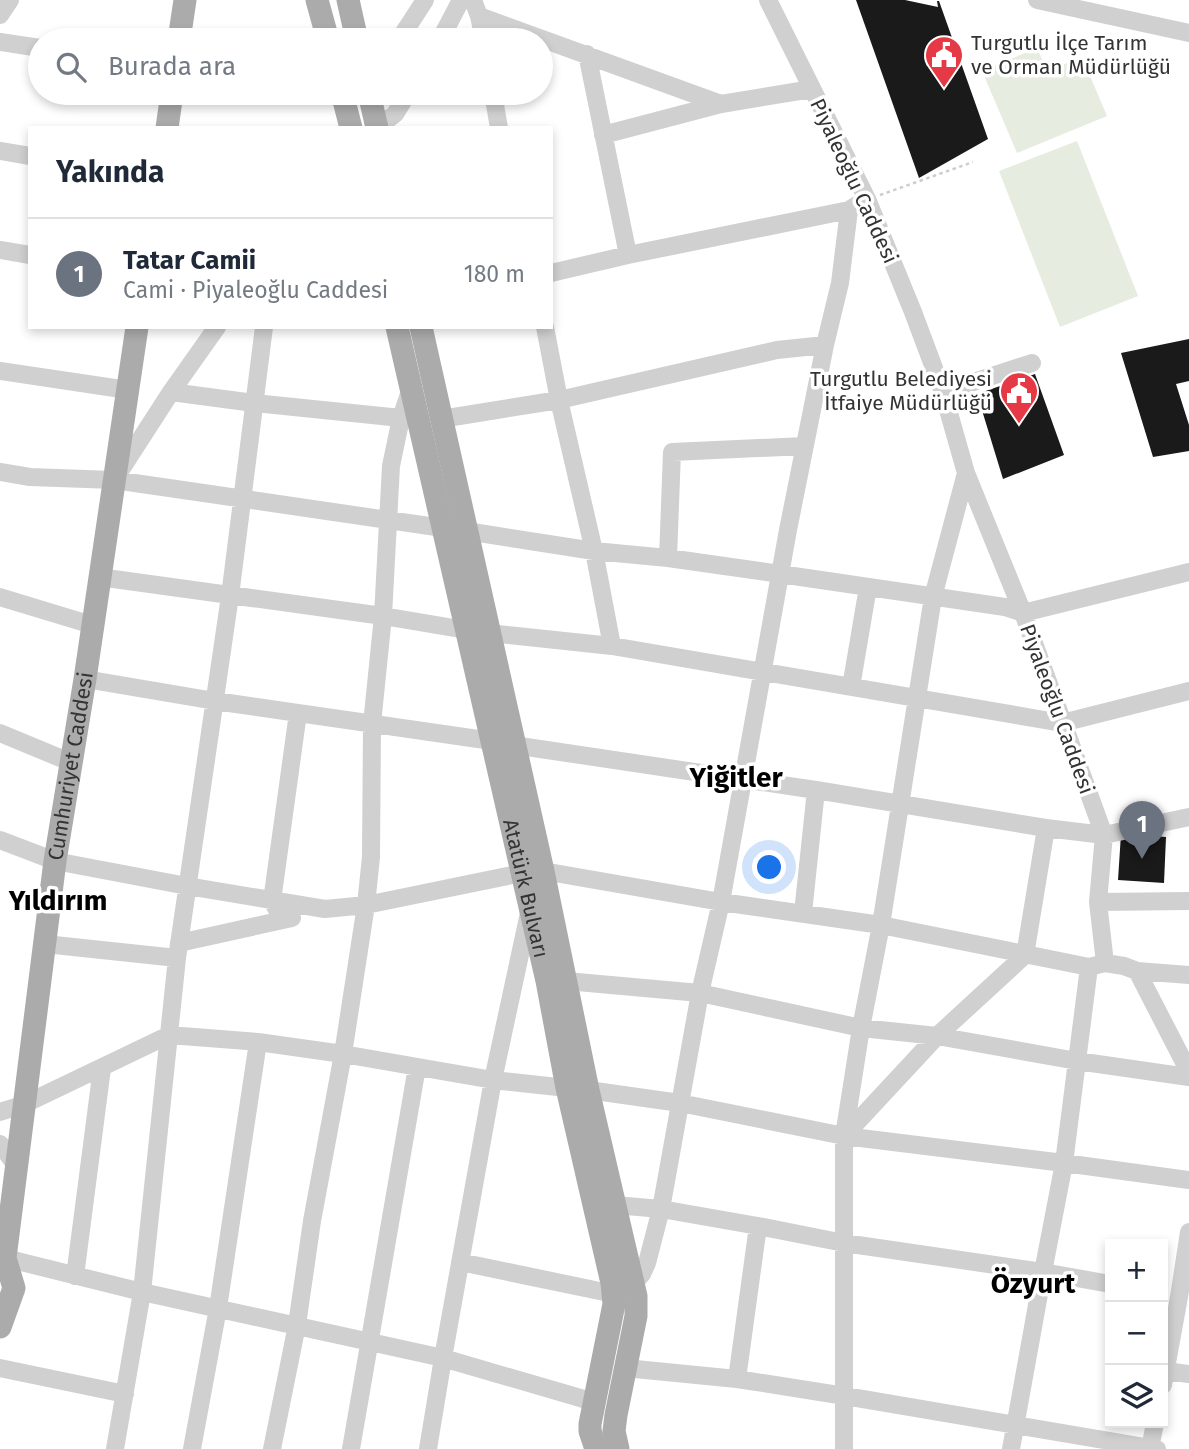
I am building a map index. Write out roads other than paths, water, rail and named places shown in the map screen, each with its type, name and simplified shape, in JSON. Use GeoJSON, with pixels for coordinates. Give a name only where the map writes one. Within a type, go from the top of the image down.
{"type":"FeatureCollection","features":[{"type":"Feature","properties":{"kind":"main road"},"geometry":{"type":"LineString","coordinates":[[181,28],[185,0]]}},
{"type":"Feature","properties":{"kind":"main road"},"geometry":{"type":"LineString","coordinates":[[317,0],[325,28]]}},
{"type":"Feature","properties":{"kind":"main road"},"geometry":{"type":"LineString","coordinates":[[348,0],[354,28]]}},
{"type":"Feature","properties":{"kind":"main road"},"geometry":{"type":"LineString","coordinates":[[167,126],[170,105]]}},
{"type":"Feature","properties":{"kind":"main road"},"geometry":{"type":"LineString","coordinates":[[345,105],[350,126]]}},
{"type":"Feature","properties":{"kind":"main road"},"geometry":{"type":"LineString","coordinates":[[372,105],[377,126]]}},
{"type":"Feature","properties":{"kind":"main road","name":"Cumhuriyet Caddesi"},"geometry":{"type":"LineString","coordinates":[[0,1327],[14,1288],[3,1255],[18,1168],[55,861],[137,329]]}},
{"type":"Feature","properties":{"kind":"main road","name":"Atatürk Bulvarı"},"geometry":{"type":"LineString","coordinates":[[397,329],[411,388],[409,418],[478,631]]}},
{"type":"Feature","properties":{"kind":"main road","name":"Atatürk Bulvarı"},"geometry":{"type":"LineString","coordinates":[[421,329],[466,531],[478,631],[557,981],[578,1089],[624,1289],[637,1306],[616,1415],[603,1446],[590,1431],[614,1304],[624,1289]]}},
{"type":"Feature","properties":{"kind":"main road"},"geometry":{"type":"LineString","coordinates":[[409,418],[441,419]]}},
{"type":"Feature","properties":{"kind":"main road"},"geometry":{"type":"LineString","coordinates":[[443,528],[466,531]]}},
{"type":"Feature","properties":{"kind":"main road","name":"Atatürk Bulvarı"},"geometry":{"type":"LineString","coordinates":[[533,872],[530,907],[557,981]]}},
{"type":"Feature","properties":{"kind":"street"},"geometry":{"type":"LineString","coordinates":[[0,15],[10,0]]}},
{"type":"Feature","properties":{"kind":"street"},"geometry":{"type":"LineString","coordinates":[[407,28],[425,0]]}},
{"type":"Feature","properties":{"kind":"street"},"geometry":{"type":"LineString","coordinates":[[446,28],[461,0]]}},
{"type":"Feature","properties":{"kind":"street","name":"Piyaleoğlu Caddesi"},"geometry":{"type":"LineString","coordinates":[[768,0],[867,199],[913,312],[943,392],[966,473],[1023,613],[1104,835],[1098,902],[1097,965],[1077,1061],[1065,1163],[1012,1449]]}},
{"type":"Feature","properties":{"kind":"street"},"geometry":{"type":"LineString","coordinates":[[1037,0],[1189,33]]}},
{"type":"Feature","properties":{"kind":"street"},"geometry":{"type":"LineString","coordinates":[[476,8],[481,28]]}},
{"type":"Feature","properties":{"kind":"street"},"geometry":{"type":"LineString","coordinates":[[476,8],[524,28]]}},
{"type":"Feature","properties":{"kind":"street"},"geometry":{"type":"LineString","coordinates":[[553,40],[721,104]]}},
{"type":"Feature","properties":{"kind":"street"},"geometry":{"type":"LineString","coordinates":[[0,42],[28,46]]}},
{"type":"Feature","properties":{"kind":"street"},"geometry":{"type":"LineString","coordinates":[[587,54],[628,256]]}},
{"type":"Feature","properties":{"kind":"street"},"geometry":{"type":"LineString","coordinates":[[603,135],[721,104],[812,89]]}},
{"type":"Feature","properties":{"kind":"street"},"geometry":{"type":"LineString","coordinates":[[377,126],[378,105]]}},
{"type":"Feature","properties":{"kind":"street"},"geometry":{"type":"LineString","coordinates":[[380,126],[395,114],[401,105]]}},
{"type":"Feature","properties":{"kind":"street"},"geometry":{"type":"LineString","coordinates":[[495,105],[499,126]]}},
{"type":"Feature","properties":{"kind":"street"},"geometry":{"type":"LineString","coordinates":[[0,151],[28,156]]}},
{"type":"Feature","properties":{"kind":"street"},"geometry":{"type":"LineString","coordinates":[[553,273],[849,210],[867,199]]}},
{"type":"Feature","properties":{"kind":"street"},"geometry":{"type":"LineString","coordinates":[[460,1262],[624,1289],[642,1274],[647,1263],[661,1209],[700,993],[721,902],[804,446],[840,283],[849,210]]}},
{"type":"Feature","properties":{"kind":"street"},"geometry":{"type":"LineString","coordinates":[[0,250],[28,255]]}},
{"type":"Feature","properties":{"kind":"street"},"geometry":{"type":"LineString","coordinates":[[114,480],[170,392],[216,329]]}},
{"type":"Feature","properties":{"kind":"street"},"geometry":{"type":"LineString","coordinates":[[115,1449],[142,1292],[178,951],[230,596],[264,329]]}},
{"type":"Feature","properties":{"kind":"street"},"geometry":{"type":"LineString","coordinates":[[545,329],[612,646]]}},
{"type":"Feature","properties":{"kind":"street"},"geometry":{"type":"LineString","coordinates":[[441,419],[559,400],[777,350],[825,345]]}},
{"type":"Feature","properties":{"kind":"street"},"geometry":{"type":"LineString","coordinates":[[943,392],[1032,363]]}},
{"type":"Feature","properties":{"kind":"street"},"geometry":{"type":"LineString","coordinates":[[0,371],[128,390]]}},
{"type":"Feature","properties":{"kind":"street"},"geometry":{"type":"LineString","coordinates":[[170,392],[409,418],[391,466],[383,616],[372,724],[371,857],[366,905],[343,1054],[312,1220],[297,1325],[272,1449]]}},
{"type":"Feature","properties":{"kind":"street"},"geometry":{"type":"LineString","coordinates":[[668,558],[672,452],[804,446]]}},
{"type":"Feature","properties":{"kind":"street"},"geometry":{"type":"LineString","coordinates":[[0,472],[30,477],[114,480],[443,528]]}},
{"type":"Feature","properties":{"kind":"street"},"geometry":{"type":"LineString","coordinates":[[844,1449],[844,1136],[881,925],[933,597],[966,473]]}},
{"type":"Feature","properties":{"kind":"street"},"geometry":{"type":"LineString","coordinates":[[466,531],[1005,607],[1023,613],[1189,572]]}},
{"type":"Feature","properties":{"kind":"street"},"geometry":{"type":"LineString","coordinates":[[100,577],[478,631],[612,646],[1062,723],[1189,691]]}},
{"type":"Feature","properties":{"kind":"street"},"geometry":{"type":"LineString","coordinates":[[851,687],[868,587]]}},
{"type":"Feature","properties":{"kind":"street"},"geometry":{"type":"LineString","coordinates":[[0,597],[92,625]]}},
{"type":"Feature","properties":{"kind":"street"},"geometry":{"type":"LineString","coordinates":[[85,679],[215,701],[816,790],[1046,828],[1104,835],[1189,817]]}},
{"type":"Feature","properties":{"kind":"street"},"geometry":{"type":"LineString","coordinates":[[283,920],[272,901],[298,713]]}},
{"type":"Feature","properties":{"kind":"street"},"geometry":{"type":"LineString","coordinates":[[0,733],[70,762]]}},
{"type":"Feature","properties":{"kind":"street"},"geometry":{"type":"LineString","coordinates":[[803,913],[816,790]]}},
{"type":"Feature","properties":{"kind":"street"},"geometry":{"type":"LineString","coordinates":[[844,1136],[937,1036],[1026,955],[1046,828]]}},
{"type":"Feature","properties":{"kind":"street"},"geometry":{"type":"LineString","coordinates":[[0,840],[55,861],[325,909]]}},
{"type":"Feature","properties":{"kind":"street"},"geometry":{"type":"LineString","coordinates":[[45,944],[178,951],[325,909],[366,905],[533,872],[881,925],[1026,955],[1124,966],[1137,971],[1189,975]]}},
{"type":"Feature","properties":{"kind":"street"},"geometry":{"type":"LineString","coordinates":[[1098,902],[1189,901]]}},
{"type":"Feature","properties":{"kind":"street"},"geometry":{"type":"LineString","coordinates":[[428,1449],[493,1080],[530,907]]}},
{"type":"Feature","properties":{"kind":"street"},"geometry":{"type":"LineString","coordinates":[[1137,971],[1189,1075]]}},
{"type":"Feature","properties":{"kind":"street"},"geometry":{"type":"LineString","coordinates":[[557,981],[700,993],[861,1028],[937,1036],[1077,1061],[1189,1075]]}},
{"type":"Feature","properties":{"kind":"street"},"geometry":{"type":"LineString","coordinates":[[0,1112],[25,1104],[169,1035],[258,1042],[343,1054],[493,1080],[680,1103],[844,1136],[1189,1180]]}},
{"type":"Feature","properties":{"kind":"street"},"geometry":{"type":"LineString","coordinates":[[192,1449],[218,1308],[258,1042]]}},
{"type":"Feature","properties":{"kind":"street"},"geometry":{"type":"LineString","coordinates":[[351,1449],[418,1067]]}},
{"type":"Feature","properties":{"kind":"street"},"geometry":{"type":"LineString","coordinates":[[75,1276],[102,1068]]}},
{"type":"Feature","properties":{"kind":"street"},"geometry":{"type":"LineString","coordinates":[[0,1144],[18,1168]]}},
{"type":"Feature","properties":{"kind":"street"},"geometry":{"type":"LineString","coordinates":[[605,1207],[661,1209],[844,1243],[1105,1283]]}},
{"type":"Feature","properties":{"kind":"street"},"geometry":{"type":"LineString","coordinates":[[737,1379],[758,1226]]}},
{"type":"Feature","properties":{"kind":"street"},"geometry":{"type":"LineString","coordinates":[[1166,1365],[1189,1232]]}},
{"type":"Feature","properties":{"kind":"street"},"geometry":{"type":"LineString","coordinates":[[3,1255],[142,1292],[443,1358],[594,1402]]}},
{"type":"Feature","properties":{"kind":"street"},"geometry":{"type":"LineString","coordinates":[[0,1368],[125,1394]]}},
{"type":"Feature","properties":{"kind":"street"},"geometry":{"type":"LineString","coordinates":[[625,1368],[737,1379],[1152,1449],[1154,1428]]}},
{"type":"Feature","properties":{"kind":"street"},"geometry":{"type":"LineString","coordinates":[[1168,1377],[1189,1374]]}},
{"type":"Feature","properties":{"kind":"place","name":"Turgutlu İlçe Tarım ve Orman Müdürlüğü"},"geometry":{"type":"Point","coordinates":[944,89]}},
{"type":"Feature","properties":{"kind":"place","name":"Turgutlu Belediyesi İtfaiye Müdürlüğü"},"geometry":{"type":"Point","coordinates":[1019,425]}},
{"type":"Feature","properties":{"kind":"place","name":"Tatar Camii"},"geometry":{"type":"Point","coordinates":[1142,859]}},
{"type":"Feature","properties":{"kind":"district","name":"Yiğitler"},"geometry":{"type":"Point","coordinates":[736,777]}},
{"type":"Feature","properties":{"kind":"district","name":"Yıldırım"},"geometry":{"type":"Point","coordinates":[58,900]}},
{"type":"Feature","properties":{"kind":"district","name":"Özyurt"},"geometry":{"type":"Point","coordinates":[1033,1283]}}]}
